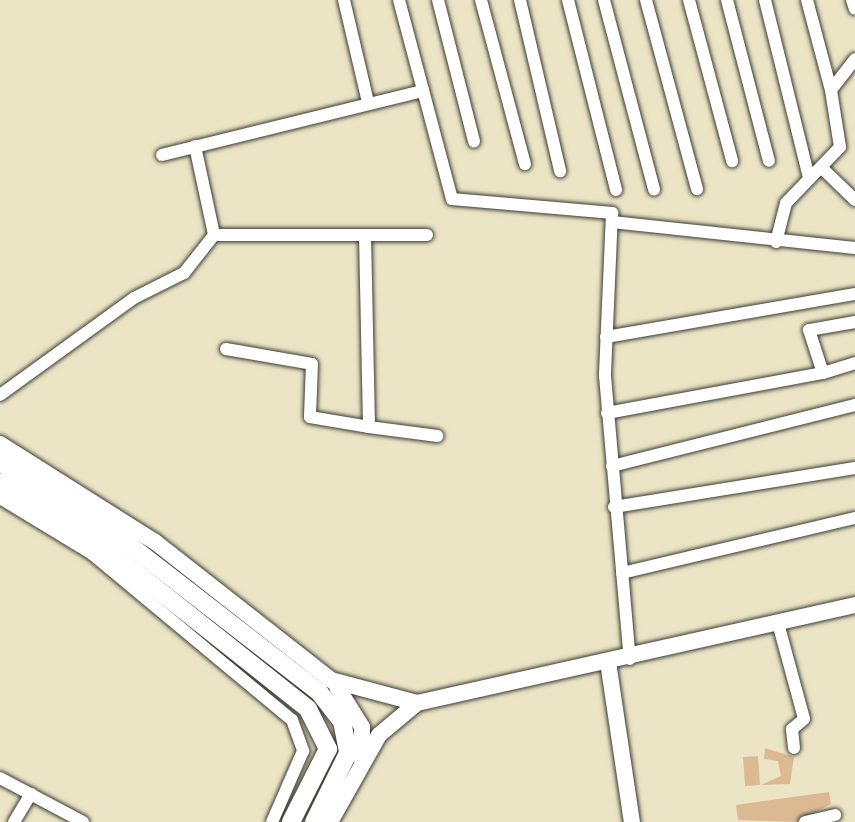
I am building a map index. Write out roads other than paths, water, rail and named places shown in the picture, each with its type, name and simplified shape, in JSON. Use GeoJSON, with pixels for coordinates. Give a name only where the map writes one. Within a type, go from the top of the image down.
{"type":"FeatureCollection","features":[{"type":"Feature","properties":{"kind":"highway"},"geometry":{"type":"LineString","coordinates":[[0,462],[105,526],[319,692],[342,721],[348,753],[314,822]]}},
{"type":"Feature","properties":{"kind":"highway"},"geometry":{"type":"LineString","coordinates":[[0,482],[95,540],[308,709],[328,749],[281,821]]}},
{"type":"Feature","properties":{"kind":"highway"},"geometry":{"type":"LineString","coordinates":[[252,681],[272,678]]}},
{"type":"Feature","properties":{"kind":"main road"},"geometry":{"type":"LineString","coordinates":[[0,444],[155,542],[331,680],[362,727],[361,771]]}},
{"type":"Feature","properties":{"kind":"main road"},"geometry":{"type":"LineString","coordinates":[[331,680],[417,703],[630,659],[855,605]]}},
{"type":"Feature","properties":{"kind":"main road"},"geometry":{"type":"LineString","coordinates":[[608,662],[632,822]]}},
{"type":"Feature","properties":{"kind":"main road"},"geometry":{"type":"LineString","coordinates":[[330,822],[379,735],[417,703]]}},
{"type":"Feature","properties":{"kind":"street"},"geometry":{"type":"LineString","coordinates":[[344,0],[368,102]]}},
{"type":"Feature","properties":{"kind":"street"},"geometry":{"type":"LineString","coordinates":[[399,0],[452,199],[612,213],[606,337],[607,413],[630,659]]}},
{"type":"Feature","properties":{"kind":"street"},"geometry":{"type":"LineString","coordinates":[[438,0],[474,141]]}},
{"type":"Feature","properties":{"kind":"street"},"geometry":{"type":"LineString","coordinates":[[481,0],[525,164]]}},
{"type":"Feature","properties":{"kind":"street"},"geometry":{"type":"LineString","coordinates":[[520,0],[560,171]]}},
{"type":"Feature","properties":{"kind":"street"},"geometry":{"type":"LineString","coordinates":[[568,0],[616,190]]}},
{"type":"Feature","properties":{"kind":"street"},"geometry":{"type":"LineString","coordinates":[[604,0],[654,189]]}},
{"type":"Feature","properties":{"kind":"street"},"geometry":{"type":"LineString","coordinates":[[646,0],[697,189]]}},
{"type":"Feature","properties":{"kind":"street"},"geometry":{"type":"LineString","coordinates":[[689,0],[732,161]]}},
{"type":"Feature","properties":{"kind":"street"},"geometry":{"type":"LineString","coordinates":[[727,0],[769,161]]}},
{"type":"Feature","properties":{"kind":"street"},"geometry":{"type":"LineString","coordinates":[[765,0],[809,178]]}},
{"type":"Feature","properties":{"kind":"street"},"geometry":{"type":"LineString","coordinates":[[776,242],[786,203],[809,178],[824,170],[840,147],[831,90],[807,0]]}},
{"type":"Feature","properties":{"kind":"street"},"geometry":{"type":"LineString","coordinates":[[852,0],[855,9]]}},
{"type":"Feature","properties":{"kind":"street"},"geometry":{"type":"LineString","coordinates":[[831,90],[855,59]]}},
{"type":"Feature","properties":{"kind":"street"},"geometry":{"type":"LineString","coordinates":[[162,155],[368,102],[423,91]]}},
{"type":"Feature","properties":{"kind":"street"},"geometry":{"type":"LineString","coordinates":[[195,146],[214,235]]}},
{"type":"Feature","properties":{"kind":"street"},"geometry":{"type":"LineString","coordinates":[[824,170],[855,200]]}},
{"type":"Feature","properties":{"kind":"street"},"geometry":{"type":"LineString","coordinates":[[612,222],[734,230],[776,242],[855,248]]}},
{"type":"Feature","properties":{"kind":"street"},"geometry":{"type":"LineString","coordinates":[[214,235],[427,235]]}},
{"type":"Feature","properties":{"kind":"street"},"geometry":{"type":"LineString","coordinates":[[0,395],[134,298],[184,273],[214,235]]}},
{"type":"Feature","properties":{"kind":"street"},"geometry":{"type":"LineString","coordinates":[[365,235],[369,427]]}},
{"type":"Feature","properties":{"kind":"street"},"geometry":{"type":"LineString","coordinates":[[606,337],[855,294]]}},
{"type":"Feature","properties":{"kind":"street"},"geometry":{"type":"LineString","coordinates":[[823,373],[809,330],[855,322]]}},
{"type":"Feature","properties":{"kind":"street"},"geometry":{"type":"LineString","coordinates":[[226,349],[312,364],[310,417],[437,436]]}},
{"type":"Feature","properties":{"kind":"street"},"geometry":{"type":"LineString","coordinates":[[607,413],[823,373],[855,363]]}},
{"type":"Feature","properties":{"kind":"street"},"geometry":{"type":"LineString","coordinates":[[612,466],[855,405]]}},
{"type":"Feature","properties":{"kind":"street"},"geometry":{"type":"LineString","coordinates":[[614,507],[855,468]]}},
{"type":"Feature","properties":{"kind":"street"},"geometry":{"type":"LineString","coordinates":[[0,498],[92,554],[252,681],[303,735],[297,776],[281,821]]}},
{"type":"Feature","properties":{"kind":"street"},"geometry":{"type":"LineString","coordinates":[[622,573],[855,518]]}},
{"type":"Feature","properties":{"kind":"street"},"geometry":{"type":"LineString","coordinates":[[778,623],[804,719],[792,729],[794,748]]}},
{"type":"Feature","properties":{"kind":"street"},"geometry":{"type":"LineString","coordinates":[[0,778],[83,822]]}},
{"type":"Feature","properties":{"kind":"street"},"geometry":{"type":"LineString","coordinates":[[14,822],[31,794]]}},
{"type":"Feature","properties":{"kind":"street"},"geometry":{"type":"LineString","coordinates":[[805,822],[835,815]]}}]}
